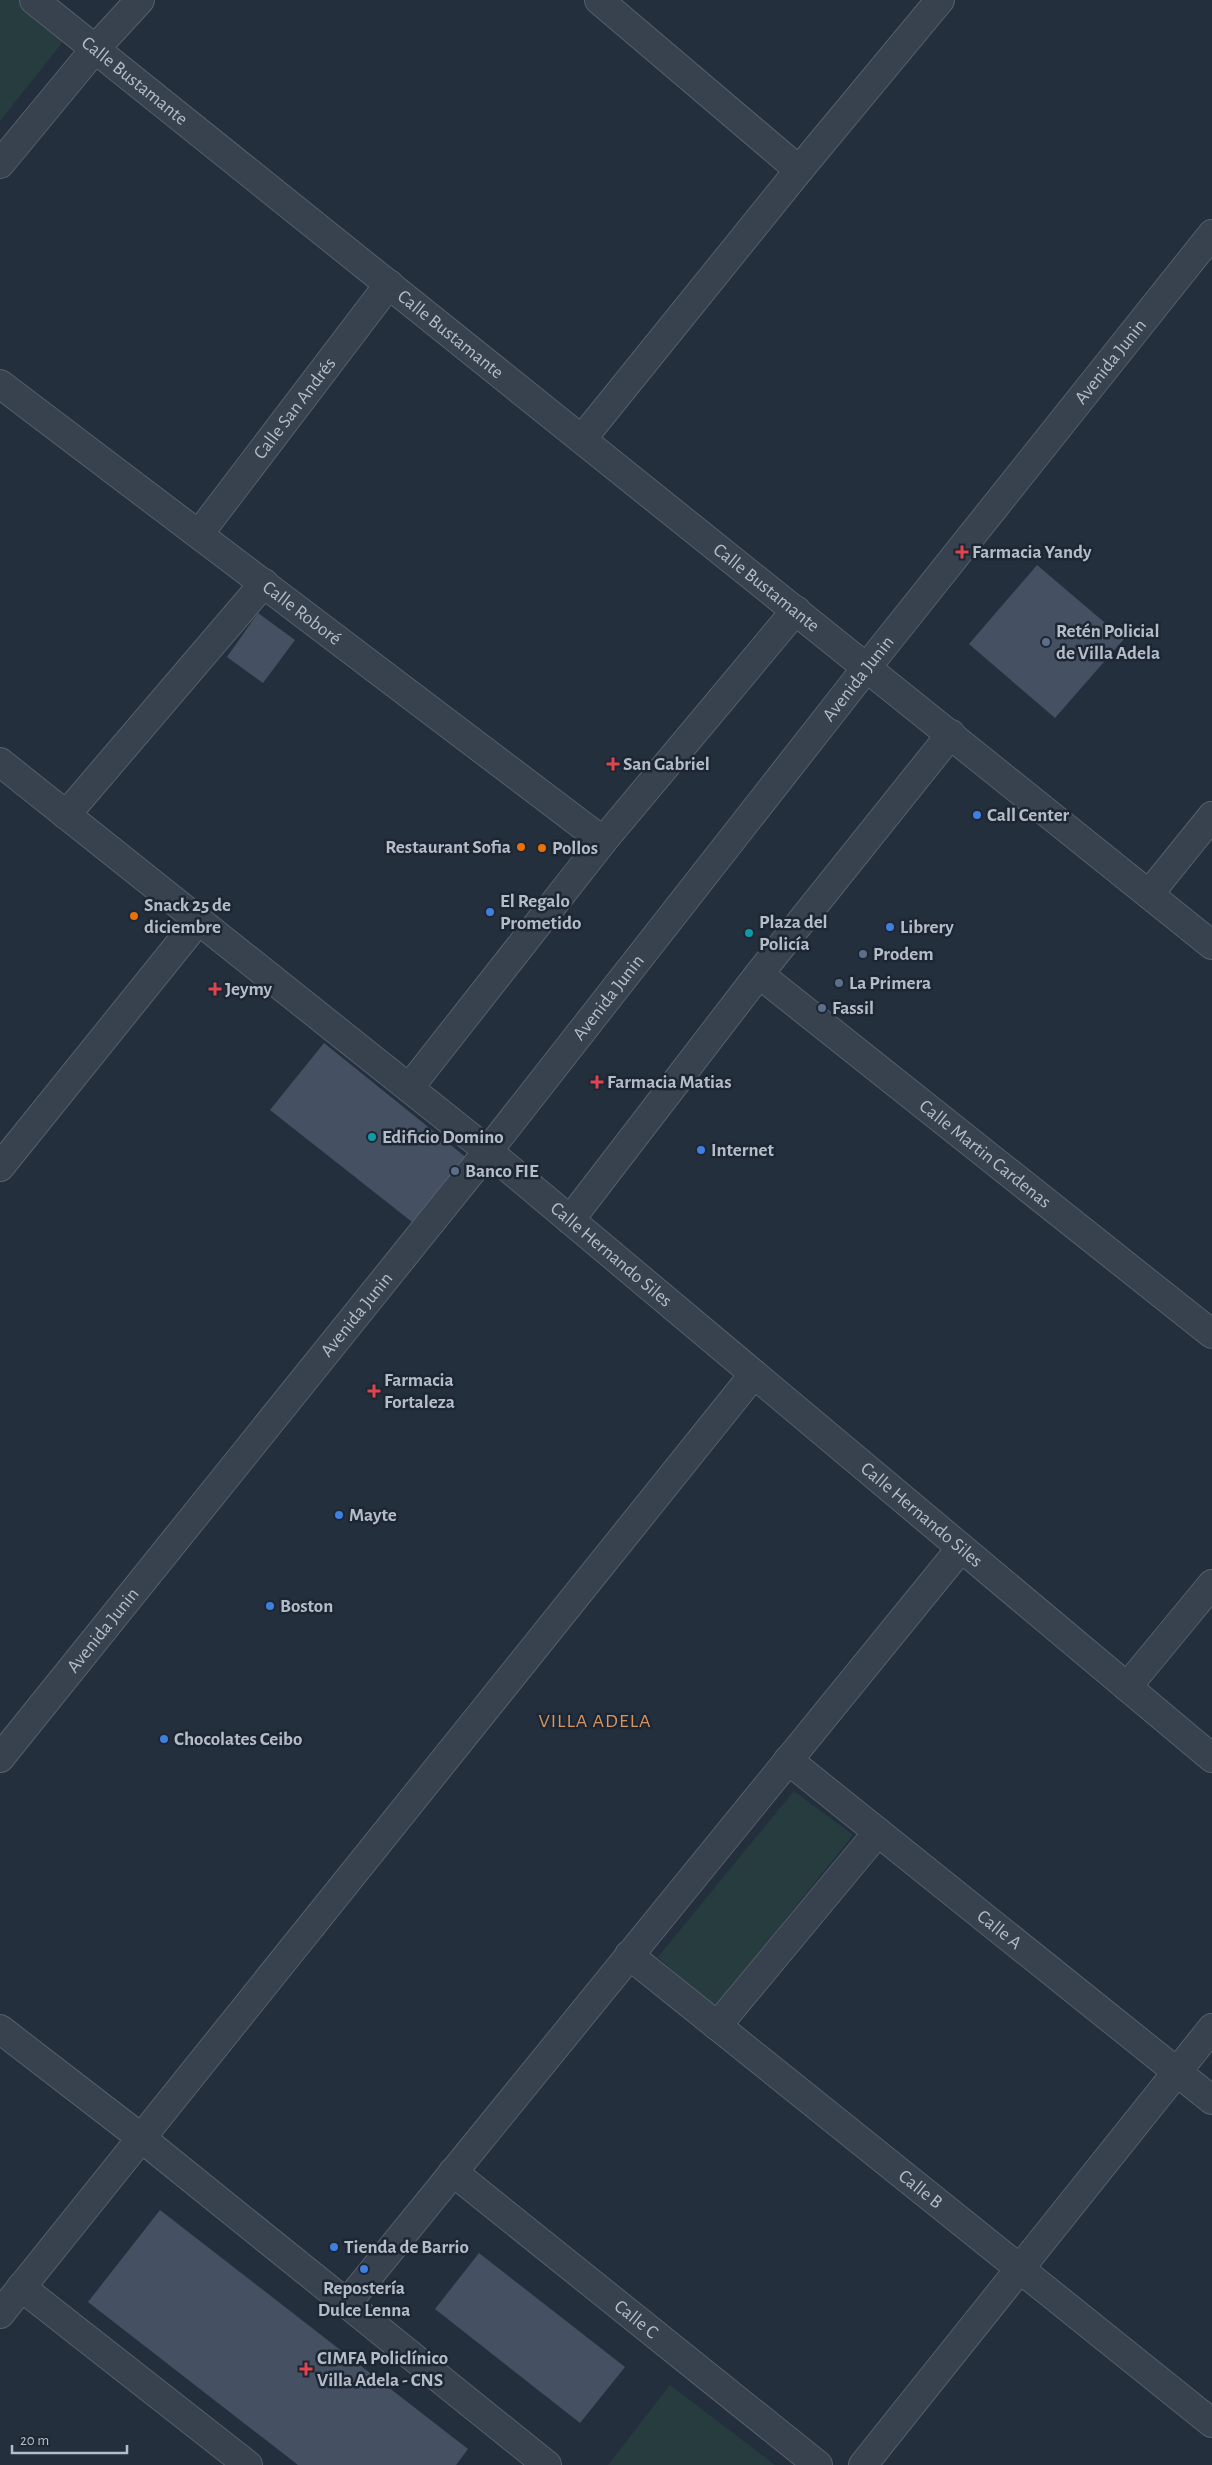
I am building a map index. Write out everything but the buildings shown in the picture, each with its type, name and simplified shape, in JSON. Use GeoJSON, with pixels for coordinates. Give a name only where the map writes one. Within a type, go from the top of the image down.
{"type":"FeatureCollection","features":[{"type":"Feature","properties":{"kind":"street","name":"Calle Bustamante"},"geometry":{"type":"LineString","coordinates":[[34,0],[1212,944]]}},
{"type":"Feature","properties":{"kind":"street"},"geometry":{"type":"LineString","coordinates":[[0,164],[96,49],[140,0]]}},
{"type":"Feature","properties":{"kind":"street"},"geometry":{"type":"LineString","coordinates":[[599,0],[799,170]]}},
{"type":"Feature","properties":{"kind":"street"},"geometry":{"type":"LineString","coordinates":[[582,438],[799,170],[940,0]]}},
{"type":"Feature","properties":{"kind":"street","name":"Avenida Junin"},"geometry":{"type":"LineString","coordinates":[[0,1758],[488,1151],[867,667],[1212,234]]}},
{"type":"Feature","properties":{"kind":"street","name":"Calle San Andrés"},"geometry":{"type":"LineString","coordinates":[[199,534],[389,284]]}},
{"type":"Feature","properties":{"kind":"street","name":"Calle Roboré"},"geometry":{"type":"LineString","coordinates":[[0,384],[603,841]]}},
{"type":"Feature","properties":{"kind":"street"},"geometry":{"type":"LineString","coordinates":[[66,815],[264,583]]}},
{"type":"Feature","properties":{"kind":"street"},"geometry":{"type":"LineString","coordinates":[[409,1088],[603,841],[796,610]]}},
{"type":"Feature","properties":{"kind":"street"},"geometry":{"type":"LineString","coordinates":[[570,1220],[758,974],[951,734]]}},
{"type":"Feature","properties":{"kind":"street","name":"Calle Hernando Siles"},"geometry":{"type":"LineString","coordinates":[[0,762],[488,1151],[1212,1758]]}},
{"type":"Feature","properties":{"kind":"street"},"geometry":{"type":"LineString","coordinates":[[1149,894],[1212,816]]}},
{"type":"Feature","properties":{"kind":"street"},"geometry":{"type":"LineString","coordinates":[[0,1168],[198,920]]}},
{"type":"Feature","properties":{"kind":"street","name":"Calle Martin Cardenas"},"geometry":{"type":"LineString","coordinates":[[758,974],[1212,1334]]}},
{"type":"Feature","properties":{"kind":"street"},"geometry":{"type":"LineString","coordinates":[[0,2314],[140,2137],[754,1374]]}},
{"type":"Feature","properties":{"kind":"street"},"geometry":{"type":"LineString","coordinates":[[347,2304],[961,1548]]}},
{"type":"Feature","properties":{"kind":"street"},"geometry":{"type":"LineString","coordinates":[[1127,1687],[1212,1584]]}},
{"type":"Feature","properties":{"kind":"street","name":"Calle A"},"geometry":{"type":"LineString","coordinates":[[788,1760],[1212,2100]]}},
{"type":"Feature","properties":{"kind":"street"},"geometry":{"type":"LineString","coordinates":[[717,2026],[878,1832]]}},
{"type":"Feature","properties":{"kind":"street","name":"Calle B"},"geometry":{"type":"LineString","coordinates":[[629,1956],[1212,2423]]}},
{"type":"Feature","properties":{"kind":"street"},"geometry":{"type":"LineString","coordinates":[[863,2465],[1212,2028]]}},
{"type":"Feature","properties":{"kind":"street"},"geometry":{"type":"LineString","coordinates":[[0,2029],[140,2137],[347,2304],[538,2462]]}},
{"type":"Feature","properties":{"kind":"street","name":"Calle C"},"geometry":{"type":"LineString","coordinates":[[453,2172],[818,2465]]}},
{"type":"Feature","properties":{"kind":"street"},"geometry":{"type":"LineString","coordinates":[[21,2287],[248,2465]]}},
{"type":"Feature","properties":{"kind":"green space"},"geometry":{"type":"Polygon","coordinates":[[[0,0],[38,0],[73,29],[0,121],[0,0]]]}},
{"type":"Feature","properties":{"kind":"green space"},"geometry":{"type":"Polygon","coordinates":[[[794,1791],[853,1835],[714,2008],[658,1957],[794,1791]]]}},
{"type":"Feature","properties":{"kind":"green space"},"geometry":{"type":"Polygon","coordinates":[[[670,2385],[775,2465],[608,2465],[670,2385]]]}},
{"type":"Feature","properties":{"kind":"place","name":"Farmacia Yandy"},"geometry":{"type":"Point","coordinates":[962,552]}},
{"type":"Feature","properties":{"kind":"place","name":"Retén Policial de Villa Adela"},"geometry":{"type":"Point","coordinates":[1046,642]}},
{"type":"Feature","properties":{"kind":"place","name":"San Gabriel"},"geometry":{"type":"Point","coordinates":[613,764]}},
{"type":"Feature","properties":{"kind":"place","name":"Call Center"},"geometry":{"type":"Point","coordinates":[977,815]}},
{"type":"Feature","properties":{"kind":"place","name":"Restaurant Sofia"},"geometry":{"type":"Point","coordinates":[521,847]}},
{"type":"Feature","properties":{"kind":"place","name":"Pollos"},"geometry":{"type":"Point","coordinates":[542,848]}},
{"type":"Feature","properties":{"kind":"place","name":"El Regalo Prometido"},"geometry":{"type":"Point","coordinates":[490,912]}},
{"type":"Feature","properties":{"kind":"place","name":"Snack 25 de diciembre"},"geometry":{"type":"Point","coordinates":[134,916]}},
{"type":"Feature","properties":{"kind":"place","name":"Librery"},"geometry":{"type":"Point","coordinates":[890,927]}},
{"type":"Feature","properties":{"kind":"place","name":"Plaza del Policía"},"geometry":{"type":"Point","coordinates":[749,933]}},
{"type":"Feature","properties":{"kind":"place","name":"Prodem"},"geometry":{"type":"Point","coordinates":[863,954]}},
{"type":"Feature","properties":{"kind":"place","name":"La Primera"},"geometry":{"type":"Point","coordinates":[839,983]}},
{"type":"Feature","properties":{"kind":"place","name":"Jeymy"},"geometry":{"type":"Point","coordinates":[215,989]}},
{"type":"Feature","properties":{"kind":"place","name":"Fassil"},"geometry":{"type":"Point","coordinates":[822,1008]}},
{"type":"Feature","properties":{"kind":"place","name":"Farmacia Matias"},"geometry":{"type":"Point","coordinates":[597,1082]}},
{"type":"Feature","properties":{"kind":"place","name":"Edificio Domino"},"geometry":{"type":"Point","coordinates":[372,1137]}},
{"type":"Feature","properties":{"kind":"place","name":"Internet"},"geometry":{"type":"Point","coordinates":[701,1150]}},
{"type":"Feature","properties":{"kind":"place","name":"Banco FIE"},"geometry":{"type":"Point","coordinates":[455,1171]}},
{"type":"Feature","properties":{"kind":"place","name":"Farmacia Fortaleza"},"geometry":{"type":"Point","coordinates":[374,1391]}},
{"type":"Feature","properties":{"kind":"place","name":"Mayte"},"geometry":{"type":"Point","coordinates":[339,1515]}},
{"type":"Feature","properties":{"kind":"place","name":"Boston"},"geometry":{"type":"Point","coordinates":[270,1606]}},
{"type":"Feature","properties":{"kind":"place","name":"Chocolates Ceibo"},"geometry":{"type":"Point","coordinates":[164,1739]}},
{"type":"Feature","properties":{"kind":"place","name":"Tienda de Barrio"},"geometry":{"type":"Point","coordinates":[334,2247]}},
{"type":"Feature","properties":{"kind":"place","name":"Repostería Dulce Lenna"},"geometry":{"type":"Point","coordinates":[364,2269]}},
{"type":"Feature","properties":{"kind":"place","name":"CIMFA Policlínico Villa Adela - CNS"},"geometry":{"type":"Point","coordinates":[306,2369]}},
{"type":"Feature","properties":{"kind":"district","name":"VILLA ADELA"},"geometry":{"type":"Point","coordinates":[595,1721]}}]}
